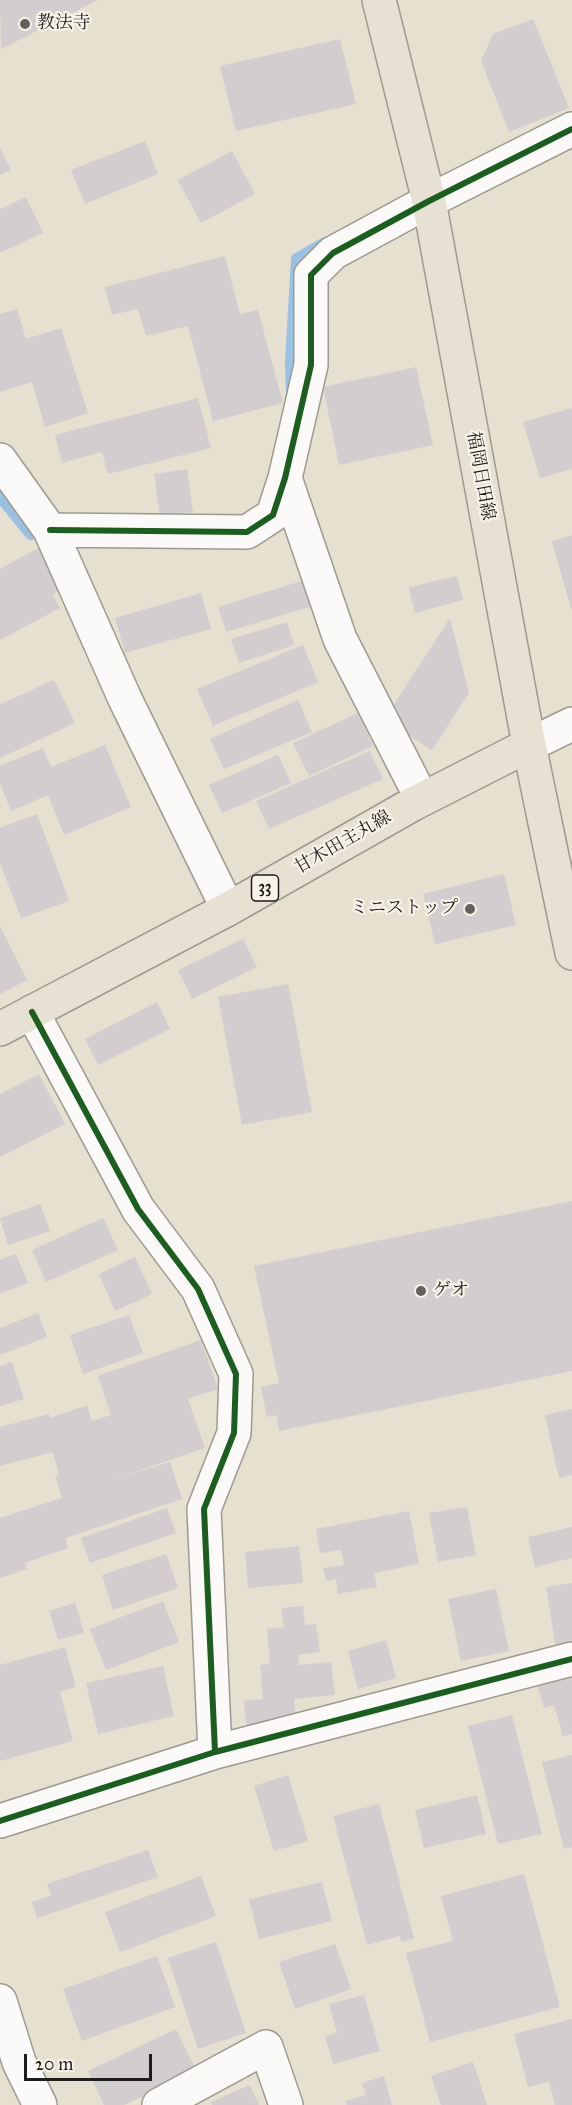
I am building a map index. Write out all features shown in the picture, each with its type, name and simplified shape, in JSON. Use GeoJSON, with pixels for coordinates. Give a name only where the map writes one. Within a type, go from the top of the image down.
{"type":"FeatureCollection","features":[{"type":"Feature","properties":{"kind":"main road","name":"福岡日田線"},"geometry":{"type":"LineString","coordinates":[[379,0],[429,201],[529,745],[572,953]]}},
{"type":"Feature","properties":{"kind":"main road","name":"甘木田主丸線"},"geometry":{"type":"LineString","coordinates":[[0,1029],[228,909],[422,799],[529,745]]}},
{"type":"Feature","properties":{"kind":"street"},"geometry":{"type":"LineString","coordinates":[[50,530],[247,532],[273,515],[285,478],[311,365],[310,275],[333,253],[429,201],[572,129]]}},
{"type":"Feature","properties":{"kind":"street"},"geometry":{"type":"LineString","coordinates":[[0,460],[50,530],[125,699],[228,909]]}},
{"type":"Feature","properties":{"kind":"street"},"geometry":{"type":"LineString","coordinates":[[285,478],[340,639],[422,799]]}},
{"type":"Feature","properties":{"kind":"street"},"geometry":{"type":"LineString","coordinates":[[529,745],[572,724]]}},
{"type":"Feature","properties":{"kind":"street"},"geometry":{"type":"LineString","coordinates":[[32,1012],[138,1209],[198,1289],[236,1374],[234,1433],[204,1509],[215,1752]]}},
{"type":"Feature","properties":{"kind":"street"},"geometry":{"type":"LineString","coordinates":[[0,1821],[215,1752],[572,1659]]}},
{"type":"Feature","properties":{"kind":"street"},"geometry":{"type":"LineString","coordinates":[[0,2001],[19,2062],[39,2105]]}},
{"type":"Feature","properties":{"kind":"street"},"geometry":{"type":"LineString","coordinates":[[159,2105],[266,2047],[286,2105]]}},
{"type":"Feature","properties":{"kind":"building","name":"教法寺"},"geometry":{"type":"Polygon","coordinates":[[[0,0],[98,0],[1,49],[0,0]]]}},
{"type":"Feature","properties":{"kind":"building"},"geometry":{"type":"Polygon","coordinates":[[[533,19],[569,108],[509,132],[481,61],[493,34],[533,19]]]}},
{"type":"Feature","properties":{"kind":"building"},"geometry":{"type":"Polygon","coordinates":[[[340,39],[356,104],[236,131],[220,66],[340,39]]]}},
{"type":"Feature","properties":{"kind":"building"},"geometry":{"type":"Polygon","coordinates":[[[145,141],[158,174],[85,204],[71,170],[145,141]]]}},
{"type":"Feature","properties":{"kind":"building"},"geometry":{"type":"Polygon","coordinates":[[[0,148],[11,170],[0,175],[0,148]]]}},
{"type":"Feature","properties":{"kind":"building"},"geometry":{"type":"Polygon","coordinates":[[[232,151],[255,194],[201,223],[178,180],[232,151]]]}},
{"type":"Feature","properties":{"kind":"building"},"geometry":{"type":"Polygon","coordinates":[[[26,197],[43,233],[0,253],[0,209],[26,197]]]}},
{"type":"Feature","properties":{"kind":"building"},"geometry":{"type":"Polygon","coordinates":[[[225,256],[240,314],[258,310],[283,403],[213,421],[188,326],[146,336],[138,309],[112,315],[105,287],[225,256]]]}},
{"type":"Feature","properties":{"kind":"building"},"geometry":{"type":"Polygon","coordinates":[[[17,309],[26,339],[61,328],[88,413],[45,427],[32,382],[0,392],[0,314],[17,309]]]}},
{"type":"Feature","properties":{"kind":"building"},"geometry":{"type":"Polygon","coordinates":[[[416,367],[433,445],[339,465],[323,387],[416,367]]]}},
{"type":"Feature","properties":{"kind":"building"},"geometry":{"type":"Polygon","coordinates":[[[198,398],[211,448],[108,474],[102,452],[62,463],[55,435],[198,398]]]}},
{"type":"Feature","properties":{"kind":"building"},"geometry":{"type":"Polygon","coordinates":[[[572,408],[572,469],[540,478],[523,422],[572,408]]]}},
{"type":"Feature","properties":{"kind":"building"},"geometry":{"type":"Polygon","coordinates":[[[187,469],[193,512],[160,516],[154,474],[187,469]]]}},
{"type":"Feature","properties":{"kind":"building"},"geometry":{"type":"Polygon","coordinates":[[[572,535],[572,609],[571,609],[552,541],[572,535]]]}},
{"type":"Feature","properties":{"kind":"building"},"geometry":{"type":"Polygon","coordinates":[[[40,547],[63,589],[53,594],[60,608],[0,640],[0,569],[40,547]]]}},
{"type":"Feature","properties":{"kind":"building"},"geometry":{"type":"Polygon","coordinates":[[[457,576],[463,600],[415,613],[409,587],[457,576]]]}},
{"type":"Feature","properties":{"kind":"building"},"geometry":{"type":"Polygon","coordinates":[[[308,579],[316,605],[226,632],[218,607],[308,579]]]}},
{"type":"Feature","properties":{"kind":"building"},"geometry":{"type":"Polygon","coordinates":[[[201,593],[211,629],[125,653],[115,618],[201,593]]]}},
{"type":"Feature","properties":{"kind":"building"},"geometry":{"type":"Polygon","coordinates":[[[450,618],[469,693],[432,750],[384,720],[450,618]]]}},
{"type":"Feature","properties":{"kind":"building"},"geometry":{"type":"Polygon","coordinates":[[[287,622],[294,645],[239,663],[231,639],[287,622]]]}},
{"type":"Feature","properties":{"kind":"building"},"geometry":{"type":"Polygon","coordinates":[[[303,645],[318,682],[213,726],[197,689],[303,645]]]}},
{"type":"Feature","properties":{"kind":"building"},"geometry":{"type":"Polygon","coordinates":[[[54,680],[75,723],[0,758],[0,704],[54,680]]]}},
{"type":"Feature","properties":{"kind":"building"},"geometry":{"type":"Polygon","coordinates":[[[298,700],[312,732],[224,769],[210,739],[298,700]]]}},
{"type":"Feature","properties":{"kind":"building"},"geometry":{"type":"Polygon","coordinates":[[[358,713],[373,746],[309,776],[293,743],[358,713]]]}},
{"type":"Feature","properties":{"kind":"building"},"geometry":{"type":"Polygon","coordinates":[[[105,745],[131,807],[64,835],[48,795],[11,811],[0,783],[0,766],[43,748],[51,767],[105,745]]]}},
{"type":"Feature","properties":{"kind":"building"},"geometry":{"type":"Polygon","coordinates":[[[370,751],[383,779],[269,829],[256,801],[370,751]]]}},
{"type":"Feature","properties":{"kind":"building"},"geometry":{"type":"Polygon","coordinates":[[[278,755],[291,783],[222,813],[209,785],[278,755]]]}},
{"type":"Feature","properties":{"kind":"building"},"geometry":{"type":"Polygon","coordinates":[[[37,814],[69,901],[21,918],[0,863],[0,828],[37,814]]]}},
{"type":"Feature","properties":{"kind":"building","name":"ミニストップ"},"geometry":{"type":"Polygon","coordinates":[[[504,874],[516,925],[435,944],[423,894],[504,874]]]}},
{"type":"Feature","properties":{"kind":"building"},"geometry":{"type":"Polygon","coordinates":[[[0,926],[27,980],[0,994],[0,926]]]}},
{"type":"Feature","properties":{"kind":"building"},"geometry":{"type":"Polygon","coordinates":[[[243,939],[257,967],[192,999],[178,970],[243,939]]]}},
{"type":"Feature","properties":{"kind":"building"},"geometry":{"type":"Polygon","coordinates":[[[288,984],[312,1112],[242,1125],[218,997],[288,984]]]}},
{"type":"Feature","properties":{"kind":"building"},"geometry":{"type":"Polygon","coordinates":[[[157,1002],[170,1029],[98,1065],[85,1039],[157,1002]]]}},
{"type":"Feature","properties":{"kind":"building"},"geometry":{"type":"Polygon","coordinates":[[[39,1074],[65,1124],[0,1157],[0,1094],[39,1074]]]}},
{"type":"Feature","properties":{"kind":"building"},"geometry":{"type":"Polygon","coordinates":[[[572,1201],[572,1371],[279,1431],[276,1415],[267,1417],[261,1387],[279,1383],[254,1266],[572,1201]]]}},
{"type":"Feature","properties":{"kind":"building"},"geometry":{"type":"Polygon","coordinates":[[[40,1204],[50,1231],[8,1245],[0,1218],[40,1204]]]}},
{"type":"Feature","properties":{"kind":"building"},"geometry":{"type":"Polygon","coordinates":[[[103,1218],[118,1250],[46,1282],[32,1250],[103,1218]]]}},
{"type":"Feature","properties":{"kind":"building"},"geometry":{"type":"Polygon","coordinates":[[[16,1254],[28,1283],[0,1294],[0,1260],[16,1254]]]}},
{"type":"Feature","properties":{"kind":"building"},"geometry":{"type":"Polygon","coordinates":[[[135,1257],[152,1294],[115,1311],[99,1274],[135,1257]]]}},
{"type":"Feature","properties":{"kind":"building"},"geometry":{"type":"Polygon","coordinates":[[[38,1313],[47,1337],[0,1355],[0,1328],[38,1313]]]}},
{"type":"Feature","properties":{"kind":"building"},"geometry":{"type":"Polygon","coordinates":[[[129,1315],[143,1353],[83,1374],[70,1335],[129,1315]]]}},
{"type":"Feature","properties":{"kind":"building"},"geometry":{"type":"Polygon","coordinates":[[[201,1340],[218,1389],[188,1399],[205,1448],[112,1480],[170,1462],[182,1499],[65,1538],[68,1548],[25,1563],[27,1569],[0,1578],[0,1518],[62,1498],[55,1476],[59,1475],[53,1452],[0,1466],[0,1427],[49,1414],[50,1418],[87,1405],[92,1421],[111,1415],[98,1376],[201,1340]]]}},
{"type":"Feature","properties":{"kind":"building"},"geometry":{"type":"Polygon","coordinates":[[[12,1362],[24,1399],[0,1406],[0,1366],[12,1362]]]}},
{"type":"Feature","properties":{"kind":"building"},"geometry":{"type":"Polygon","coordinates":[[[572,1409],[572,1475],[559,1478],[545,1415],[572,1409]]]}},
{"type":"Feature","properties":{"kind":"building"},"geometry":{"type":"Polygon","coordinates":[[[467,1507],[476,1555],[438,1562],[429,1513],[467,1507]]]}},
{"type":"Feature","properties":{"kind":"building"},"geometry":{"type":"Polygon","coordinates":[[[167,1508],[176,1533],[90,1563],[81,1538],[167,1508]]]}},
{"type":"Feature","properties":{"kind":"building"},"geometry":{"type":"Polygon","coordinates":[[[409,1511],[419,1564],[374,1573],[377,1587],[338,1594],[336,1579],[326,1581],[323,1568],[344,1565],[341,1550],[320,1553],[316,1529],[409,1511]]]}},
{"type":"Feature","properties":{"kind":"building"},"geometry":{"type":"Polygon","coordinates":[[[572,1527],[572,1558],[535,1567],[528,1537],[572,1527]]]}},
{"type":"Feature","properties":{"kind":"building"},"geometry":{"type":"Polygon","coordinates":[[[299,1546],[303,1583],[248,1588],[245,1552],[299,1546]]]}},
{"type":"Feature","properties":{"kind":"building"},"geometry":{"type":"Polygon","coordinates":[[[166,1554],[178,1588],[113,1610],[102,1575],[166,1554]]]}},
{"type":"Feature","properties":{"kind":"building"},"geometry":{"type":"Polygon","coordinates":[[[572,1583],[572,1652],[557,1654],[546,1587],[572,1583]]]}},
{"type":"Feature","properties":{"kind":"building"},"geometry":{"type":"Polygon","coordinates":[[[496,1589],[509,1651],[461,1661],[448,1599],[496,1589]]]}},
{"type":"Feature","properties":{"kind":"building"},"geometry":{"type":"Polygon","coordinates":[[[163,1601],[179,1642],[106,1670],[90,1629],[163,1601]]]}},
{"type":"Feature","properties":{"kind":"building"},"geometry":{"type":"Polygon","coordinates":[[[75,1603],[84,1633],[58,1640],[49,1611],[75,1603]]]}},
{"type":"Feature","properties":{"kind":"building"},"geometry":{"type":"Polygon","coordinates":[[[303,1606],[305,1625],[316,1624],[320,1652],[298,1655],[299,1665],[331,1662],[335,1695],[294,1699],[296,1716],[273,1718],[274,1728],[247,1730],[244,1701],[263,1699],[260,1665],[270,1664],[267,1629],[284,1627],[281,1608],[303,1606]]]}},
{"type":"Feature","properties":{"kind":"building"},"geometry":{"type":"Polygon","coordinates":[[[386,1640],[396,1678],[358,1689],[348,1651],[386,1640]]]}},
{"type":"Feature","properties":{"kind":"building"},"geometry":{"type":"Polygon","coordinates":[[[65,1647],[76,1687],[60,1692],[73,1741],[0,1761],[0,1665],[65,1647]]]}},
{"type":"Feature","properties":{"kind":"building"},"geometry":{"type":"Polygon","coordinates":[[[163,1666],[174,1716],[98,1734],[86,1683],[163,1666]]]}},
{"type":"Feature","properties":{"kind":"building"},"geometry":{"type":"Polygon","coordinates":[[[572,1667],[572,1734],[563,1736],[554,1705],[544,1708],[535,1677],[572,1667]]]}},
{"type":"Feature","properties":{"kind":"building"},"geometry":{"type":"Polygon","coordinates":[[[512,1715],[542,1834],[498,1844],[468,1726],[512,1715]]]}},
{"type":"Feature","properties":{"kind":"building"},"geometry":{"type":"Polygon","coordinates":[[[572,1755],[572,1847],[564,1849],[542,1762],[572,1755]]]}},
{"type":"Feature","properties":{"kind":"building"},"geometry":{"type":"Polygon","coordinates":[[[288,1775],[308,1841],[274,1851],[254,1786],[288,1775]]]}},
{"type":"Feature","properties":{"kind":"building"},"geometry":{"type":"Polygon","coordinates":[[[477,1795],[486,1834],[424,1848],[415,1810],[477,1795]]]}},
{"type":"Feature","properties":{"kind":"building"},"geometry":{"type":"Polygon","coordinates":[[[379,1804],[414,1938],[401,1942],[400,1936],[367,1945],[333,1816],[379,1804]]]}},
{"type":"Feature","properties":{"kind":"building"},"geometry":{"type":"Polygon","coordinates":[[[148,1850],[158,1877],[37,1918],[32,1902],[52,1895],[47,1884],[148,1850]]]}},
{"type":"Feature","properties":{"kind":"building"},"geometry":{"type":"Polygon","coordinates":[[[524,1874],[560,2007],[430,2042],[406,1953],[453,1941],[441,1896],[524,1874]]]}},
{"type":"Feature","properties":{"kind":"building"},"geometry":{"type":"Polygon","coordinates":[[[201,1876],[216,1916],[120,1952],[105,1912],[201,1876]]]}},
{"type":"Feature","properties":{"kind":"building"},"geometry":{"type":"Polygon","coordinates":[[[322,1882],[332,1921],[259,1939],[249,1899],[322,1882]]]}},
{"type":"Feature","properties":{"kind":"building"},"geometry":{"type":"Polygon","coordinates":[[[216,1942],[246,2033],[198,2049],[168,1958],[216,1942]]]}},
{"type":"Feature","properties":{"kind":"building"},"geometry":{"type":"Polygon","coordinates":[[[335,1944],[351,1989],[295,2009],[279,1962],[335,1944]]]}},
{"type":"Feature","properties":{"kind":"building"},"geometry":{"type":"Polygon","coordinates":[[[157,1956],[175,2007],[82,2041],[63,1989],[157,1956]]]}},
{"type":"Feature","properties":{"kind":"building"},"geometry":{"type":"Polygon","coordinates":[[[364,1995],[380,2051],[333,2064],[325,2036],[337,2033],[329,2004],[364,1995]]]}},
{"type":"Feature","properties":{"kind":"building"},"geometry":{"type":"Polygon","coordinates":[[[572,2019],[572,2105],[555,2105],[549,2082],[528,2087],[514,2034],[572,2019]]]}},
{"type":"Feature","properties":{"kind":"building"},"geometry":{"type":"Polygon","coordinates":[[[176,2029],[197,2072],[124,2105],[104,2105],[88,2071],[176,2029]]]}},
{"type":"Feature","properties":{"kind":"building"},"geometry":{"type":"Polygon","coordinates":[[[473,2062],[487,2105],[441,2105],[431,2076],[473,2062]]]}},
{"type":"Feature","properties":{"kind":"building"},"geometry":{"type":"Polygon","coordinates":[[[384,2076],[392,2105],[347,2105],[345,2101],[366,2095],[362,2083],[384,2076]]]}},
{"type":"Feature","properties":{"kind":"building"},"geometry":{"type":"Polygon","coordinates":[[[250,2085],[259,2105],[212,2105],[211,2102],[250,2085]]]}},
{"type":"Feature","properties":{"kind":"waterway"},"geometry":{"type":"LineString","coordinates":[[292,393],[291,361],[297,259],[325,243]]}},
{"type":"Feature","properties":{"kind":"waterway"},"geometry":{"type":"LineString","coordinates":[[0,496],[31,534]]}},
{"type":"Feature","properties":{"kind":"cycle path"},"geometry":{"type":"LineString","coordinates":[[50,530],[247,532],[273,515],[285,478],[311,365],[311,275],[333,253],[429,201],[572,129]]}},
{"type":"Feature","properties":{"kind":"cycle path"},"geometry":{"type":"LineString","coordinates":[[32,1012],[138,1209],[198,1289],[236,1374],[234,1433],[204,1509],[215,1752]]}},
{"type":"Feature","properties":{"kind":"cycle path"},"geometry":{"type":"LineString","coordinates":[[0,1821],[215,1752],[572,1659]]}},
{"type":"Feature","properties":{"kind":"place","name":"教法寺"},"geometry":{"type":"Point","coordinates":[25,24]}},
{"type":"Feature","properties":{"kind":"place","name":"ミニストップ"},"geometry":{"type":"Point","coordinates":[470,909]}},
{"type":"Feature","properties":{"kind":"place","name":"ゲオ"},"geometry":{"type":"Point","coordinates":[421,1291]}}]}
